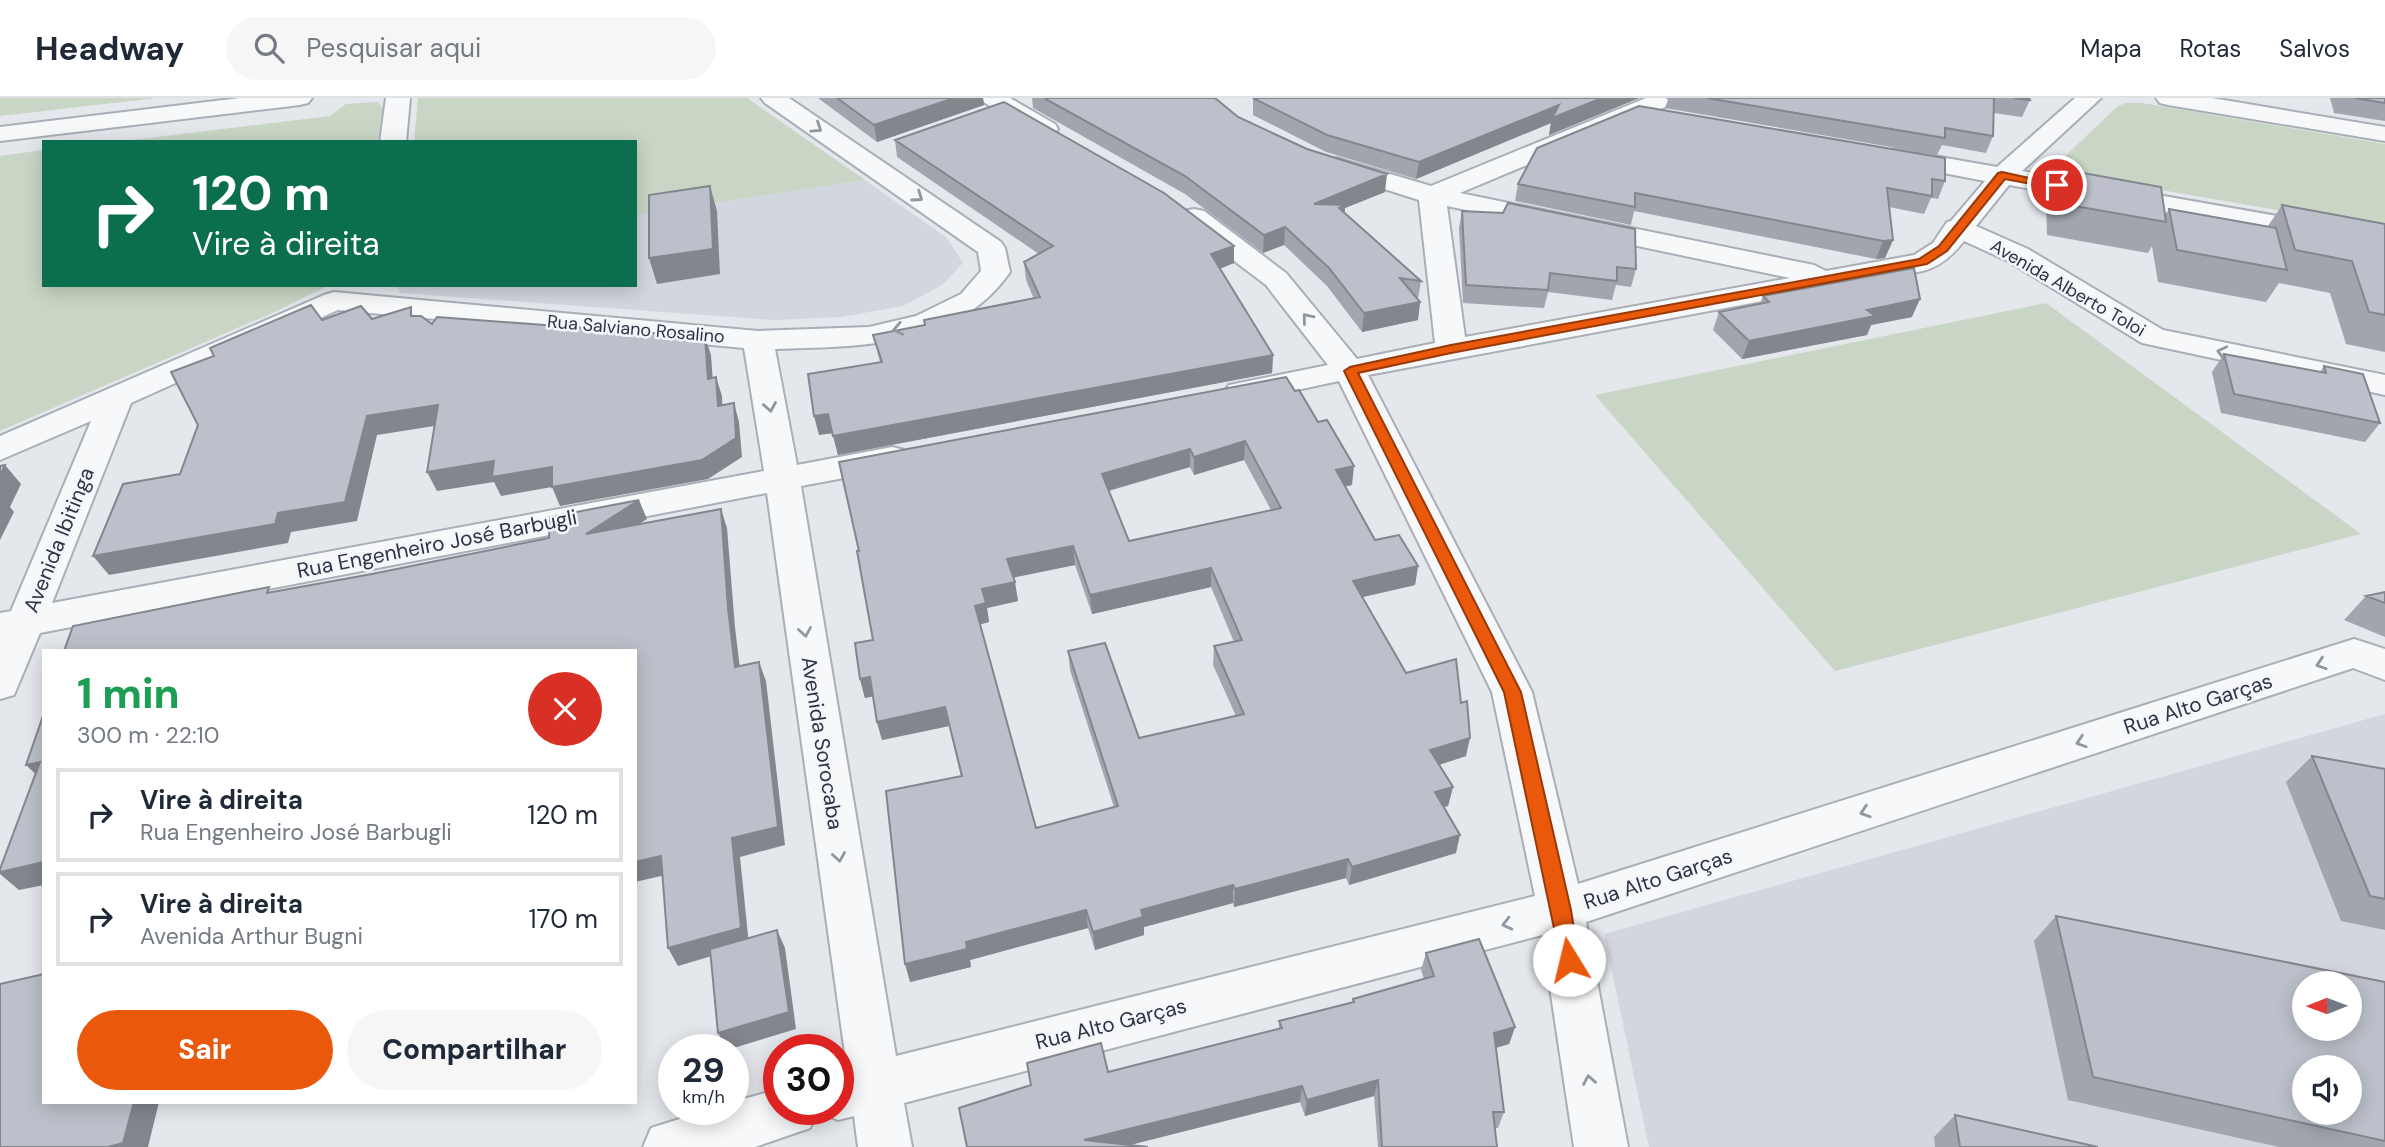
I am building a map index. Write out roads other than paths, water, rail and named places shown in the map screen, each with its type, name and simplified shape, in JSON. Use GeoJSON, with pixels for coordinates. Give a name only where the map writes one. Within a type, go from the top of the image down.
{"type":"FeatureCollection","features":[{"type":"Feature","properties":{"kind":"street"},"geometry":{"type":"LineString","coordinates":[[0,134],[300,98]]}},
{"type":"Feature","properties":{"kind":"street"},"geometry":{"type":"LineString","coordinates":[[393,140],[398,98]]}},
{"type":"Feature","properties":{"kind":"street","name":"Rua Salviano Rosalino"},"geometry":{"type":"LineString","coordinates":[[0,449],[345,293],[758,340],[869,336],[926,323],[971,300],[996,272],[991,248],[874,154],[773,98]]}},
{"type":"Feature","properties":{"kind":"street"},"geometry":{"type":"LineString","coordinates":[[995,107],[1036,98]]}},
{"type":"Feature","properties":{"kind":"street"},"geometry":{"type":"LineString","coordinates":[[1215,397],[1451,349],[1923,262],[1943,249],[1957,228],[2002,176],[2089,98]]}},
{"type":"Feature","properties":{"kind":"street"},"geometry":{"type":"LineString","coordinates":[[2168,98],[2385,134]]}},
{"type":"Feature","properties":{"kind":"street"},"geometry":{"type":"LineString","coordinates":[[995,107],[1068,141]]}},
{"type":"Feature","properties":{"kind":"street"},"geometry":{"type":"LineString","coordinates":[[1432,195],[1630,112],[1669,108]]}},
{"type":"Feature","properties":{"kind":"street"},"geometry":{"type":"LineString","coordinates":[[1865,152],[2385,243]]}},
{"type":"Feature","properties":{"kind":"street"},"geometry":{"type":"LineString","coordinates":[[1316,159],[1432,195],[1832,278]]}},
{"type":"Feature","properties":{"kind":"street"},"geometry":{"type":"LineString","coordinates":[[1432,195],[1451,349]]}},
{"type":"Feature","properties":{"kind":"street"},"geometry":{"type":"LineString","coordinates":[[1175,202],[1276,279],[1350,371],[1513,692],[1561,910],[1601,1147]]}},
{"type":"Feature","properties":{"kind":"street","name":"Avenida Alberto Toloi"},"geometry":{"type":"LineString","coordinates":[[1957,228],[2018,255],[2153,337],[2385,386]]}},
{"type":"Feature","properties":{"kind":"street","name":"Avenida Sorocaba"},"geometry":{"type":"LineString","coordinates":[[758,340],[782,479],[857,1090],[885,1147]]}},
{"type":"Feature","properties":{"kind":"street","name":"Avenida Ibitinga"},"geometry":{"type":"LineString","coordinates":[[0,684],[13,625],[117,397]]}},
{"type":"Feature","properties":{"kind":"street","name":"Rua Engenheiro José Barbugli"},"geometry":{"type":"LineString","coordinates":[[13,625],[917,453]]}},
{"type":"Feature","properties":{"kind":"street","name":"Rua Alto Garças"},"geometry":{"type":"LineString","coordinates":[[857,1090],[1561,910],[2354,653],[2385,665]]}},
{"type":"Feature","properties":{"kind":"street"},"geometry":{"type":"LineString","coordinates":[[670,1147],[763,1119]]}}]}
